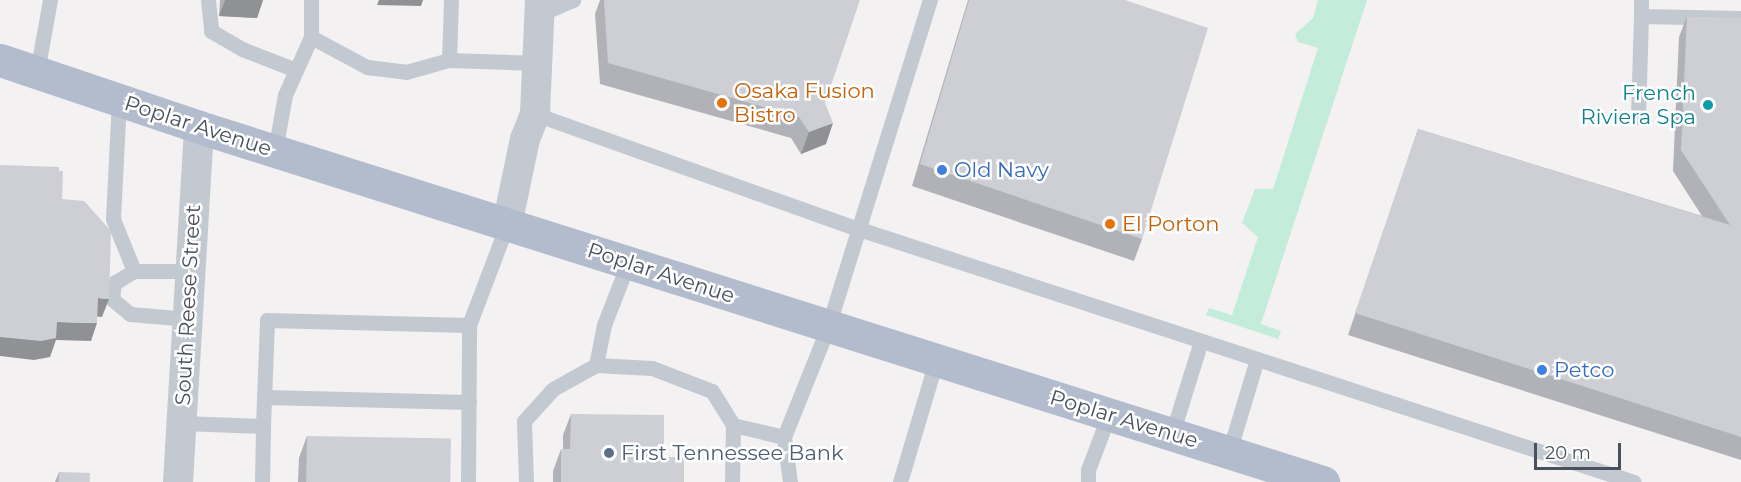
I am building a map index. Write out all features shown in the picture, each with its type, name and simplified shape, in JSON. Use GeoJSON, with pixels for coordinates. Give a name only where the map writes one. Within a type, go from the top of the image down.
{"type":"FeatureCollection","features":[{"type":"Feature","properties":{"kind":"main road","name":"Poplar Avenue"},"geometry":{"type":"LineString","coordinates":[[0,60],[275,152],[1323,482]]}},
{"type":"Feature","properties":{"kind":"street"},"geometry":{"type":"LineString","coordinates":[[507,225],[525,139],[535,114],[540,7]]}},
{"type":"Feature","properties":{"kind":"street","name":"South Reese Street"},"geometry":{"type":"LineString","coordinates":[[178,482],[199,127]]}},
{"type":"Feature","properties":{"kind":"lane"},"geometry":{"type":"LineString","coordinates":[[37,72],[51,0]]}},
{"type":"Feature","properties":{"kind":"lane"},"geometry":{"type":"LineString","coordinates":[[208,0],[211,31],[242,49],[296,70]]}},
{"type":"Feature","properties":{"kind":"lane"},"geometry":{"type":"LineString","coordinates":[[275,152],[285,95],[310,37],[311,0]]}},
{"type":"Feature","properties":{"kind":"lane"},"geometry":{"type":"LineString","coordinates":[[449,60],[451,0]]}},
{"type":"Feature","properties":{"kind":"lane"},"geometry":{"type":"LineString","coordinates":[[540,7],[573,0]]}},
{"type":"Feature","properties":{"kind":"lane"},"geometry":{"type":"LineString","coordinates":[[790,482],[784,437],[828,327],[856,228],[930,0]]}},
{"type":"Feature","properties":{"kind":"lane"},"geometry":{"type":"LineString","coordinates":[[1638,117],[1641,0]]}},
{"type":"Feature","properties":{"kind":"lane"},"geometry":{"type":"LineString","coordinates":[[1641,16],[1741,18]]}},
{"type":"Feature","properties":{"kind":"lane"},"geometry":{"type":"LineString","coordinates":[[310,37],[367,67],[406,72],[449,60],[537,63]]}},
{"type":"Feature","properties":{"kind":"lane"},"geometry":{"type":"LineString","coordinates":[[119,100],[113,219],[134,271]]}},
{"type":"Feature","properties":{"kind":"lane"},"geometry":{"type":"LineString","coordinates":[[535,114],[856,228],[1257,359],[1590,475],[1634,482]]}},
{"type":"Feature","properties":{"kind":"lane"},"geometry":{"type":"LineString","coordinates":[[468,482],[470,325],[507,225]]}},
{"type":"Feature","properties":{"kind":"lane"},"geometry":{"type":"LineString","coordinates":[[596,365],[604,325],[628,263]]}},
{"type":"Feature","properties":{"kind":"lane"},"geometry":{"type":"LineString","coordinates":[[188,319],[130,314],[112,299],[114,283],[134,271],[191,271]]}},
{"type":"Feature","properties":{"kind":"lane"},"geometry":{"type":"LineString","coordinates":[[262,482],[267,320],[470,325]]}},
{"type":"Feature","properties":{"kind":"lane"},"geometry":{"type":"LineString","coordinates":[[1172,434],[1201,341]]}},
{"type":"Feature","properties":{"kind":"lane"},"geometry":{"type":"LineString","coordinates":[[1229,452],[1257,359]]}},
{"type":"Feature","properties":{"kind":"lane"},"geometry":{"type":"LineString","coordinates":[[901,482],[936,360]]}},
{"type":"Feature","properties":{"kind":"lane"},"geometry":{"type":"LineString","coordinates":[[526,482],[524,421],[553,389],[596,365],[652,368],[712,391],[733,424],[732,482]]}},
{"type":"Feature","properties":{"kind":"lane"},"geometry":{"type":"LineString","coordinates":[[266,397],[469,402]]}},
{"type":"Feature","properties":{"kind":"lane"},"geometry":{"type":"LineString","coordinates":[[1088,482],[1088,470],[1108,414]]}},
{"type":"Feature","properties":{"kind":"lane"},"geometry":{"type":"LineString","coordinates":[[182,423],[264,426]]}},
{"type":"Feature","properties":{"kind":"lane"},"geometry":{"type":"LineString","coordinates":[[733,424],[784,437]]}},
{"type":"Feature","properties":{"kind":"green space"},"geometry":{"type":"Polygon","coordinates":[[[1318,0],[1367,0],[1261,324],[1281,331],[1278,339],[1206,315],[1209,308],[1232,315],[1258,237],[1242,223],[1255,189],[1273,189],[1318,48],[1298,42],[1295,34],[1313,18],[1318,0]]]}},
{"type":"Feature","properties":{"kind":"building"},"geometry":{"type":"Polygon","coordinates":[[[604,0],[860,0],[825,103],[833,123],[809,132],[799,117],[608,63],[604,0]]]}},
{"type":"Feature","properties":{"kind":"building"},"geometry":{"type":"Polygon","coordinates":[[[969,0],[1125,0],[1208,28],[1142,239],[920,164],[969,0]]]}},
{"type":"Feature","properties":{"kind":"building"},"geometry":{"type":"Polygon","coordinates":[[[1687,16],[1741,18],[1741,437],[1355,313],[1418,129],[1730,225],[1681,150],[1687,16]]]}},
{"type":"Feature","properties":{"kind":"building"},"geometry":{"type":"Polygon","coordinates":[[[0,165],[59,167],[59,171],[63,171],[62,199],[84,201],[111,231],[109,299],[98,298],[97,323],[57,322],[56,338],[41,341],[0,337],[0,165]]]}},
{"type":"Feature","properties":{"kind":"building","name":"First Tennessee Bank"},"geometry":{"type":"Polygon","coordinates":[[[571,414],[664,415],[664,457],[684,457],[684,482],[561,482],[561,449],[570,449],[571,414]]]}},
{"type":"Feature","properties":{"kind":"building"},"geometry":{"type":"Polygon","coordinates":[[[307,436],[451,439],[450,482],[306,482],[307,436]]]}},
{"type":"Feature","properties":{"kind":"building"},"geometry":{"type":"Polygon","coordinates":[[[59,472],[90,473],[90,482],[59,482],[59,472]]]}},
{"type":"Feature","properties":{"kind":"place","name":"Osaka Fusion Bistro"},"geometry":{"type":"Point","coordinates":[722,103]}},
{"type":"Feature","properties":{"kind":"place","name":"French Riviera Spa"},"geometry":{"type":"Point","coordinates":[1708,105]}},
{"type":"Feature","properties":{"kind":"place","name":"Old Navy"},"geometry":{"type":"Point","coordinates":[942,170]}},
{"type":"Feature","properties":{"kind":"place","name":"El Porton"},"geometry":{"type":"Point","coordinates":[1110,224]}},
{"type":"Feature","properties":{"kind":"place","name":"Petco"},"geometry":{"type":"Point","coordinates":[1542,370]}},
{"type":"Feature","properties":{"kind":"place","name":"First Tennessee Bank"},"geometry":{"type":"Point","coordinates":[609,453]}}]}
